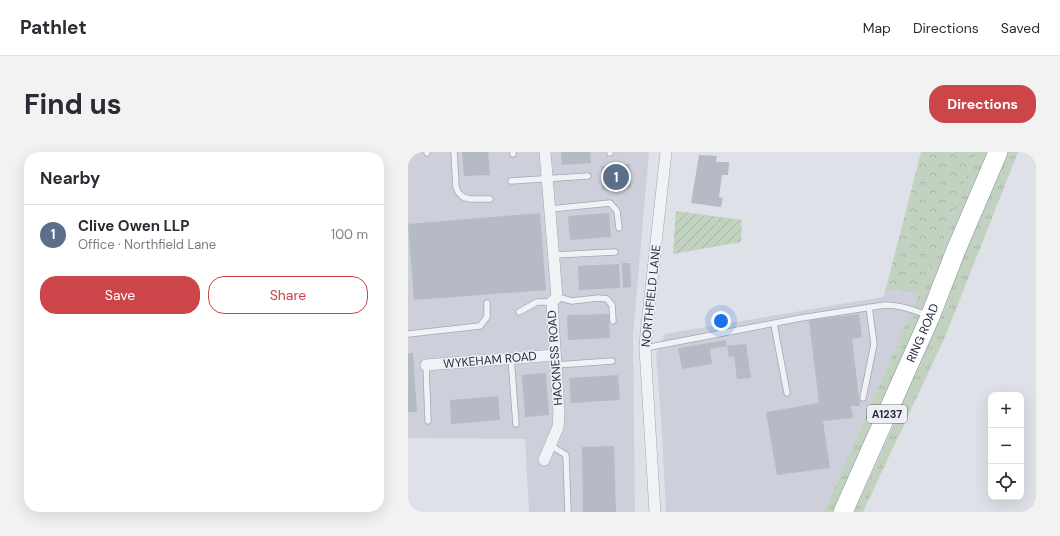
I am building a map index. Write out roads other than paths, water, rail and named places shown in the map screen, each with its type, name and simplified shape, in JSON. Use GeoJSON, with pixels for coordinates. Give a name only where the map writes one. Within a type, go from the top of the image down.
{"type":"FeatureCollection","features":[{"type":"Feature","properties":{"kind":"highway","name":"RING ROAD"},"geometry":{"type":"LineString","coordinates":[[843,512],[930,317],[956,250],[998,152]]}},
{"type":"Feature","properties":{"kind":"street","name":"HACKNESS ROAD"},"geometry":{"type":"LineString","coordinates":[[544,460],[558,427],[560,414],[555,360],[554,255],[545,152]]}},
{"type":"Feature","properties":{"kind":"street","name":"NORTHFIELD LANE"},"geometry":{"type":"LineString","coordinates":[[655,512],[645,348],[666,152]]}},
{"type":"Feature","properties":{"kind":"street","name":"WYKEHAM ROAD"},"geometry":{"type":"LineString","coordinates":[[426,365],[511,358],[555,360]]}},
{"type":"Feature","properties":{"kind":"lane"},"geometry":{"type":"LineString","coordinates":[[454,152],[456,186],[458,192],[463,197],[470,199],[490,199]]}},
{"type":"Feature","properties":{"kind":"lane"},"geometry":{"type":"LineString","coordinates":[[511,181],[588,176]]}},
{"type":"Feature","properties":{"kind":"lane"},"geometry":{"type":"LineString","coordinates":[[550,209],[610,203],[617,211],[619,228]]}},
{"type":"Feature","properties":{"kind":"lane"},"geometry":{"type":"LineString","coordinates":[[554,255],[615,252]]}},
{"type":"Feature","properties":{"kind":"lane"},"geometry":{"type":"LineString","coordinates":[[519,312],[537,302],[554,300],[572,301],[598,298],[607,299],[612,305],[613,321]]}},
{"type":"Feature","properties":{"kind":"lane"},"geometry":{"type":"LineString","coordinates":[[408,334],[480,326],[487,317],[487,303]]}},
{"type":"Feature","properties":{"kind":"lane"},"geometry":{"type":"LineString","coordinates":[[645,348],[801,318],[886,305],[905,307],[930,317]]}},
{"type":"Feature","properties":{"kind":"lane"},"geometry":{"type":"LineString","coordinates":[[863,398],[874,344],[869,308]]}},
{"type":"Feature","properties":{"kind":"lane"},"geometry":{"type":"LineString","coordinates":[[774,324],[787,392]]}},
{"type":"Feature","properties":{"kind":"lane"},"geometry":{"type":"LineString","coordinates":[[511,358],[516,424]]}},
{"type":"Feature","properties":{"kind":"lane"},"geometry":{"type":"LineString","coordinates":[[555,360],[612,361]]}},
{"type":"Feature","properties":{"kind":"lane"},"geometry":{"type":"LineString","coordinates":[[426,365],[428,421]]}},
{"type":"Feature","properties":{"kind":"lane"},"geometry":{"type":"LineString","coordinates":[[550,445],[566,455],[568,512]]}},
{"type":"Feature","properties":{"kind":"place","name":"Clive Owen LLP"},"geometry":{"type":"Point","coordinates":[616,177]}}]}
